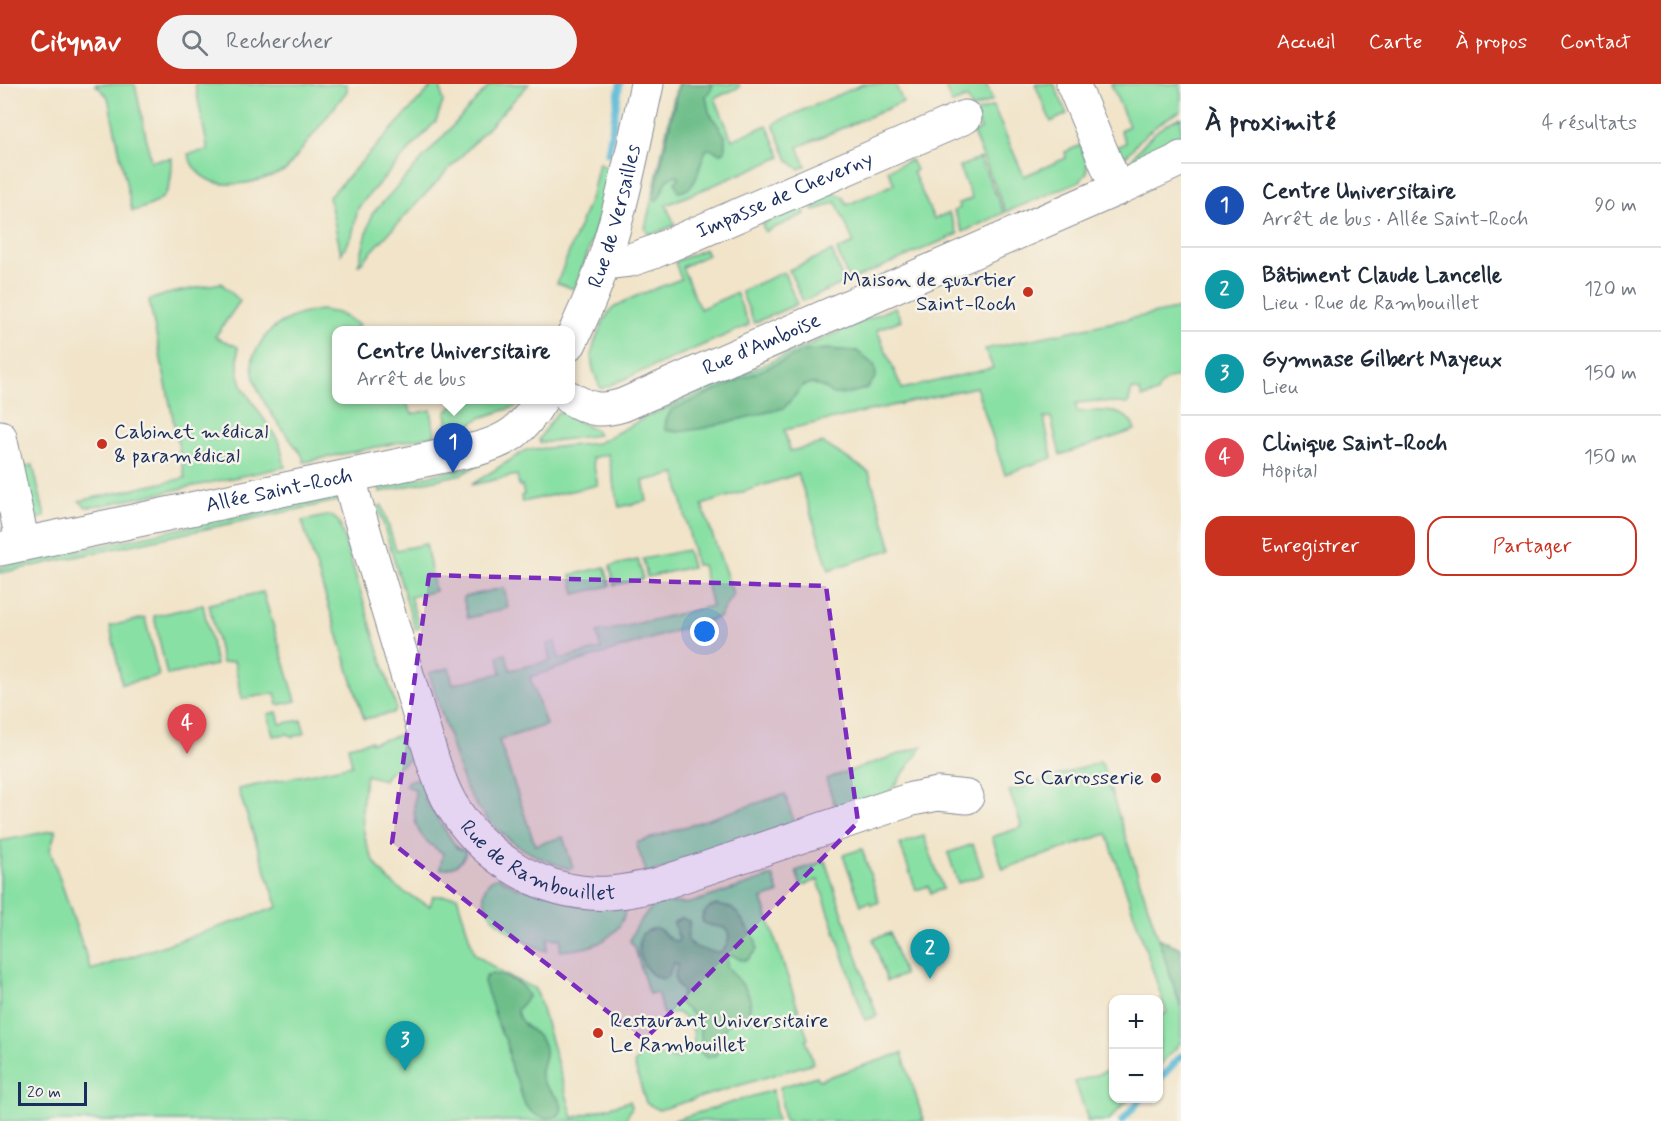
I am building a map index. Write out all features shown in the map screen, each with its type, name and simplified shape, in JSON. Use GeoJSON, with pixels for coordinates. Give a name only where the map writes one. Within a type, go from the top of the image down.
{"type":"FeatureCollection","features":[{"type":"Feature","properties":{"kind":"street","name":"Rue de Versailles"},"geometry":{"type":"LineString","coordinates":[[575,332],[603,262],[619,208],[647,84]]}},
{"type":"Feature","properties":{"kind":"street"},"geometry":{"type":"LineString","coordinates":[[1073,84],[1117,189]]}},
{"type":"Feature","properties":{"kind":"street","name":"Impasse de Cheverny"},"geometry":{"type":"LineString","coordinates":[[603,262],[630,260],[651,253],[965,117]]}},
{"type":"Feature","properties":{"kind":"street","name":"Rue d'Amboise"},"geometry":{"type":"LineString","coordinates":[[575,401],[592,409],[602,410],[623,405],[1117,189],[1181,158]]}},
{"type":"Feature","properties":{"kind":"street","name":"Allée Saint-Roch"},"geometry":{"type":"LineString","coordinates":[[11,546],[492,445],[516,432],[537,404]]}},
{"type":"Feature","properties":{"kind":"street"},"geometry":{"type":"LineString","coordinates":[[0,437],[11,546]]}},
{"type":"Feature","properties":{"kind":"street","name":"Rue de Rambouillet"},"geometry":{"type":"LineString","coordinates":[[349,476],[433,761],[444,791],[471,832],[497,856],[538,881],[572,891],[608,893],[635,890],[912,799],[938,794],[967,797]]}},
{"type":"Feature","properties":{"kind":"highlighted area"},"geometry":{"type":"Polygon","coordinates":[[[429,575],[826,586],[858,822],[644,1040],[392,843],[429,575]]]}},
{"type":"Feature","properties":{"kind":"green space"},"geometry":{"type":"Polygon","coordinates":[[[95,84],[135,84],[151,161],[172,158],[169,188],[160,200],[144,208],[132,211],[108,97],[95,84]]]}},
{"type":"Feature","properties":{"kind":"green space"},"geometry":{"type":"Polygon","coordinates":[[[195,84],[347,84],[347,91],[286,170],[251,182],[225,184],[202,176],[193,166],[188,154],[208,150],[195,84]]]}},
{"type":"Feature","properties":{"kind":"green space"},"geometry":{"type":"Polygon","coordinates":[[[434,84],[440,84],[443,102],[436,121],[358,208],[352,236],[341,254],[329,197],[434,84]]]}},
{"type":"Feature","properties":{"kind":"green space"},"geometry":{"type":"Polygon","coordinates":[[[491,84],[529,84],[358,266],[372,214],[491,84]]]}},
{"type":"Feature","properties":{"kind":"green space"},"geometry":{"type":"Polygon","coordinates":[[[677,84],[739,84],[740,87],[715,98],[732,140],[767,125],[781,157],[666,205],[675,225],[650,235],[645,229],[677,84]]]}},
{"type":"Feature","properties":{"kind":"green space"},"geometry":{"type":"Polygon","coordinates":[[[679,84],[713,84],[706,96],[709,112],[725,136],[725,151],[720,154],[707,149],[697,176],[690,187],[678,192],[675,182],[679,178],[678,175],[669,179],[657,200],[653,200],[679,84]]]}},
{"type":"Feature","properties":{"kind":"green space"},"geometry":{"type":"Polygon","coordinates":[[[863,84],[895,84],[903,102],[798,147],[806,166],[799,169],[788,160],[774,126],[776,122],[863,84]]]}},
{"type":"Feature","properties":{"kind":"green space"},"geometry":{"type":"Polygon","coordinates":[[[944,84],[986,84],[993,100],[972,109],[967,98],[952,104],[944,84]]]}},
{"type":"Feature","properties":{"kind":"green space"},"geometry":{"type":"Polygon","coordinates":[[[1035,84],[1054,84],[1067,114],[1051,122],[1035,84]]]}},
{"type":"Feature","properties":{"kind":"green space"},"geometry":{"type":"Polygon","coordinates":[[[1111,84],[1181,84],[1181,111],[1154,127],[1119,162],[1113,149],[1126,143],[1120,130],[1129,126],[1111,84]]]}},
{"type":"Feature","properties":{"kind":"green space"},"geometry":{"type":"Polygon","coordinates":[[[993,106],[1024,176],[1066,158],[1065,152],[1081,145],[1087,161],[1087,173],[1080,181],[1006,212],[973,133],[981,129],[974,114],[993,106]]]}},
{"type":"Feature","properties":{"kind":"green space"},"geometry":{"type":"Polygon","coordinates":[[[1181,117],[1181,147],[1126,169],[1149,138],[1164,126],[1181,117]]]}},
{"type":"Feature","properties":{"kind":"green space"},"geometry":{"type":"Polygon","coordinates":[[[980,158],[1004,213],[963,232],[954,211],[960,208],[958,204],[972,198],[959,167],[980,158]]]}},
{"type":"Feature","properties":{"kind":"green space"},"geometry":{"type":"Polygon","coordinates":[[[911,160],[916,170],[913,172],[934,219],[949,213],[958,234],[849,281],[837,250],[854,243],[836,202],[814,211],[810,203],[834,192],[843,197],[847,205],[894,184],[888,170],[911,160]]]}},
{"type":"Feature","properties":{"kind":"green space"},"geometry":{"type":"Polygon","coordinates":[[[599,162],[615,175],[614,181],[609,181],[574,289],[557,283],[593,191],[599,162]]]}},
{"type":"Feature","properties":{"kind":"green space"},"geometry":{"type":"Polygon","coordinates":[[[802,206],[805,214],[765,232],[762,224],[802,206]]]}},
{"type":"Feature","properties":{"kind":"green space"},"geometry":{"type":"Polygon","coordinates":[[[705,249],[708,255],[682,267],[700,309],[736,293],[749,325],[601,389],[593,369],[592,351],[610,311],[624,302],[681,279],[675,262],[705,249]]]}},
{"type":"Feature","properties":{"kind":"green space"},"geometry":{"type":"Polygon","coordinates":[[[832,251],[844,283],[803,301],[789,270],[832,251]]]}},
{"type":"Feature","properties":{"kind":"green space"},"geometry":{"type":"Polygon","coordinates":[[[784,272],[797,304],[754,323],[741,291],[784,272]]]}},
{"type":"Feature","properties":{"kind":"green space"},"geometry":{"type":"Polygon","coordinates":[[[221,283],[240,301],[215,337],[238,347],[238,371],[243,388],[280,443],[285,467],[86,507],[79,501],[185,478],[149,300],[221,283]]]}},
{"type":"Feature","properties":{"kind":"green space"},"geometry":{"type":"Polygon","coordinates":[[[895,307],[901,320],[877,330],[902,389],[993,368],[985,349],[1181,308],[1181,378],[1169,379],[1163,383],[1157,393],[1142,398],[1140,391],[1132,389],[1128,404],[1097,401],[1076,403],[1077,412],[1119,413],[1131,422],[1135,430],[1060,455],[1051,417],[1044,418],[1052,458],[1005,474],[976,387],[784,430],[790,451],[823,443],[869,472],[892,549],[829,570],[798,474],[702,505],[733,594],[719,617],[530,677],[546,725],[499,740],[535,845],[563,837],[573,868],[553,863],[521,848],[494,826],[472,799],[463,782],[429,673],[449,668],[453,684],[501,673],[498,656],[506,654],[510,670],[550,661],[547,644],[555,642],[559,659],[601,649],[597,633],[712,606],[702,565],[696,565],[676,474],[643,481],[647,501],[619,507],[608,454],[592,458],[598,485],[522,502],[521,496],[524,495],[517,475],[471,485],[526,450],[598,443],[648,416],[895,307]]]}},
{"type":"Feature","properties":{"kind":"green space"},"geometry":{"type":"Polygon","coordinates":[[[320,310],[338,313],[360,325],[332,326],[332,404],[407,404],[412,414],[431,410],[435,435],[304,462],[302,455],[261,396],[252,370],[256,350],[269,332],[282,322],[304,313],[320,310]]]}},
{"type":"Feature","properties":{"kind":"green space"},"geometry":{"type":"Polygon","coordinates":[[[827,349],[857,351],[875,366],[876,377],[867,388],[848,394],[833,394],[812,383],[803,386],[784,408],[705,428],[678,432],[665,430],[666,420],[671,410],[805,351],[827,349]]]}},
{"type":"Feature","properties":{"kind":"green space"},"geometry":{"type":"Polygon","coordinates":[[[454,404],[519,404],[480,418],[467,427],[449,432],[446,413],[454,404]]]}},
{"type":"Feature","properties":{"kind":"green space"},"geometry":{"type":"Polygon","coordinates":[[[560,412],[595,430],[598,435],[540,443],[539,439],[560,412]]]}},
{"type":"Feature","properties":{"kind":"green space"},"geometry":{"type":"Polygon","coordinates":[[[487,460],[462,474],[380,492],[379,486],[461,469],[487,460]]]}},
{"type":"Feature","properties":{"kind":"green space"},"geometry":{"type":"Polygon","coordinates":[[[33,465],[45,517],[35,519],[30,518],[18,468],[33,465]]]}},
{"type":"Feature","properties":{"kind":"green space"},"geometry":{"type":"Polygon","coordinates":[[[336,494],[341,500],[0,573],[0,567],[336,494]]]}},
{"type":"Feature","properties":{"kind":"green space"},"geometry":{"type":"Polygon","coordinates":[[[382,505],[396,550],[426,544],[435,591],[410,597],[420,628],[415,629],[378,507],[382,505]]]}},
{"type":"Feature","properties":{"kind":"green space"},"geometry":{"type":"Polygon","coordinates":[[[331,515],[339,522],[396,707],[392,713],[364,719],[302,521],[331,515]]]}},
{"type":"Feature","properties":{"kind":"green space"},"geometry":{"type":"Polygon","coordinates":[[[687,550],[692,567],[647,577],[643,559],[687,550]]]}},
{"type":"Feature","properties":{"kind":"green space"},"geometry":{"type":"Polygon","coordinates":[[[638,560],[643,579],[614,585],[610,566],[638,560]]]}},
{"type":"Feature","properties":{"kind":"green space"},"geometry":{"type":"Polygon","coordinates":[[[605,567],[610,586],[575,594],[571,575],[605,567]]]}},
{"type":"Feature","properties":{"kind":"green space"},"geometry":{"type":"Polygon","coordinates":[[[504,588],[508,608],[468,618],[463,597],[504,588]]]}},
{"type":"Feature","properties":{"kind":"green space"},"geometry":{"type":"Polygon","coordinates":[[[263,592],[296,701],[278,705],[275,693],[242,699],[234,661],[222,663],[209,604],[263,592]]]}},
{"type":"Feature","properties":{"kind":"green space"},"geometry":{"type":"Polygon","coordinates":[[[203,605],[216,665],[167,675],[154,616],[203,605]]]}},
{"type":"Feature","properties":{"kind":"green space"},"geometry":{"type":"Polygon","coordinates":[[[145,618],[159,676],[122,684],[110,626],[145,618]]]}},
{"type":"Feature","properties":{"kind":"green space"},"geometry":{"type":"Polygon","coordinates":[[[277,712],[280,724],[301,720],[305,733],[293,737],[288,734],[273,736],[268,714],[277,712]]]}},
{"type":"Feature","properties":{"kind":"green space"},"geometry":{"type":"Polygon","coordinates":[[[400,735],[411,744],[412,758],[389,772],[384,780],[366,775],[362,807],[363,822],[369,850],[375,863],[397,887],[430,906],[433,896],[457,896],[474,953],[503,974],[534,988],[538,995],[573,1118],[630,1101],[632,1107],[625,1121],[0,1121],[0,841],[56,830],[50,850],[91,970],[278,907],[238,789],[352,765],[348,746],[371,741],[371,743],[400,735]]]}},
{"type":"Feature","properties":{"kind":"green space"},"geometry":{"type":"Polygon","coordinates":[[[923,746],[887,796],[837,812],[826,779],[923,746]]]}},
{"type":"Feature","properties":{"kind":"green space"},"geometry":{"type":"Polygon","coordinates":[[[1100,762],[1102,764],[1181,1008],[1181,1042],[1163,1062],[1163,1014],[1167,1013],[1163,995],[1161,995],[1107,834],[1003,869],[992,837],[1022,827],[1009,791],[1100,762]]]}},
{"type":"Feature","properties":{"kind":"green space"},"geometry":{"type":"Polygon","coordinates":[[[420,778],[427,780],[431,793],[424,798],[457,848],[466,851],[460,862],[453,867],[440,869],[443,853],[420,834],[417,827],[414,811],[415,789],[405,786],[408,781],[420,778]]]}},
{"type":"Feature","properties":{"kind":"green space"},"geometry":{"type":"Polygon","coordinates":[[[785,794],[795,826],[647,874],[636,843],[785,794]]]}},
{"type":"Feature","properties":{"kind":"green space"},"geometry":{"type":"Polygon","coordinates":[[[924,836],[943,889],[931,893],[928,886],[916,890],[900,844],[924,836]]]}},
{"type":"Feature","properties":{"kind":"green space"},"geometry":{"type":"Polygon","coordinates":[[[973,844],[983,875],[958,883],[948,853],[973,844]]]}},
{"type":"Feature","properties":{"kind":"green space"},"geometry":{"type":"Polygon","coordinates":[[[862,849],[879,902],[871,905],[870,902],[861,905],[843,855],[862,849]]]}},
{"type":"Feature","properties":{"kind":"green space"},"geometry":{"type":"Polygon","coordinates":[[[825,861],[877,1016],[865,1020],[818,880],[801,886],[796,871],[825,861]]]}},
{"type":"Feature","properties":{"kind":"green space"},"geometry":{"type":"Polygon","coordinates":[[[773,876],[779,893],[762,899],[808,1039],[806,1040],[813,1063],[659,1110],[646,1103],[634,1064],[640,1055],[653,1051],[664,1057],[673,1056],[673,1059],[679,1057],[687,1049],[692,1051],[694,1034],[690,1024],[682,1015],[676,1012],[664,1015],[657,992],[649,994],[635,948],[630,941],[634,931],[656,905],[691,903],[773,876]]]}},
{"type":"Feature","properties":{"kind":"green space"},"geometry":{"type":"Polygon","coordinates":[[[498,877],[518,888],[624,906],[623,919],[611,935],[594,945],[560,951],[561,939],[548,938],[547,951],[538,948],[505,928],[488,910],[484,899],[485,889],[493,879],[498,877]]]}},
{"type":"Feature","properties":{"kind":"green space"},"geometry":{"type":"Polygon","coordinates":[[[717,905],[731,908],[738,914],[756,941],[757,950],[747,960],[741,960],[732,955],[727,957],[727,966],[745,988],[750,1007],[748,1014],[729,1023],[725,1028],[716,1055],[707,1058],[701,1053],[701,1033],[696,1019],[679,1002],[683,992],[674,977],[678,965],[674,963],[664,979],[657,977],[651,974],[642,962],[639,947],[642,934],[655,928],[668,938],[678,941],[674,922],[682,918],[689,921],[688,940],[690,943],[702,949],[720,952],[729,938],[728,932],[724,928],[708,925],[702,921],[704,913],[717,905]]]}},
{"type":"Feature","properties":{"kind":"green space"},"geometry":{"type":"Polygon","coordinates":[[[890,933],[904,975],[887,981],[873,939],[890,933]]]}},
{"type":"Feature","properties":{"kind":"green space"},"geometry":{"type":"Polygon","coordinates":[[[1158,938],[1181,948],[1181,1008],[1158,938]]]}},
{"type":"Feature","properties":{"kind":"green space"},"geometry":{"type":"Polygon","coordinates":[[[491,974],[513,980],[526,992],[528,997],[517,1010],[524,1025],[539,1037],[544,1046],[545,1055],[541,1077],[562,1107],[560,1113],[555,1117],[539,1116],[529,1110],[524,1103],[511,1068],[506,1041],[501,1033],[484,982],[485,977],[491,974]]]}},
{"type":"Feature","properties":{"kind":"green space"},"geometry":{"type":"Polygon","coordinates":[[[902,1053],[924,1121],[784,1121],[780,1087],[817,1076],[819,1080],[902,1053]]]}},
{"type":"Feature","properties":{"kind":"green space"},"geometry":{"type":"Polygon","coordinates":[[[1109,1070],[1109,1103],[1125,1103],[1108,1121],[1086,1121],[1088,1120],[1075,1082],[1109,1070]]]}},
{"type":"Feature","properties":{"kind":"green space"},"geometry":{"type":"Polygon","coordinates":[[[773,1090],[777,1121],[671,1121],[773,1090]]]}},
{"type":"Feature","properties":{"kind":"waterway"},"geometry":{"type":"LineString","coordinates":[[608,153],[620,84]]}},
{"type":"Feature","properties":{"kind":"waterway"},"geometry":{"type":"LineString","coordinates":[[1163,1076],[1181,1056]]}},
{"type":"Feature","properties":{"kind":"waterway"},"geometry":{"type":"LineString","coordinates":[[1122,1121],[1138,1103]]}},
{"type":"Feature","properties":{"kind":"place","name":"Maison de quartier Saint-Roch"},"geometry":{"type":"Point","coordinates":[1028,292]}},
{"type":"Feature","properties":{"kind":"place","name":"Cabinet médical & paramédical"},"geometry":{"type":"Point","coordinates":[102,444]}},
{"type":"Feature","properties":{"kind":"place","name":"Centre Universitaire"},"geometry":{"type":"Point","coordinates":[453,473]}},
{"type":"Feature","properties":{"kind":"place","name":"Clinique Saint-Roch"},"geometry":{"type":"Point","coordinates":[187,754]}},
{"type":"Feature","properties":{"kind":"place","name":"Sc Carrosserie"},"geometry":{"type":"Point","coordinates":[1156,778]}},
{"type":"Feature","properties":{"kind":"place","name":"Bâtiment Claude Lancelle"},"geometry":{"type":"Point","coordinates":[930,979]}},
{"type":"Feature","properties":{"kind":"place","name":"Restaurant Universitaire Le Rambouillet"},"geometry":{"type":"Point","coordinates":[598,1033]}},
{"type":"Feature","properties":{"kind":"place","name":"Gymnase Gilbert Mayeux"},"geometry":{"type":"Point","coordinates":[405,1071]}}]}
